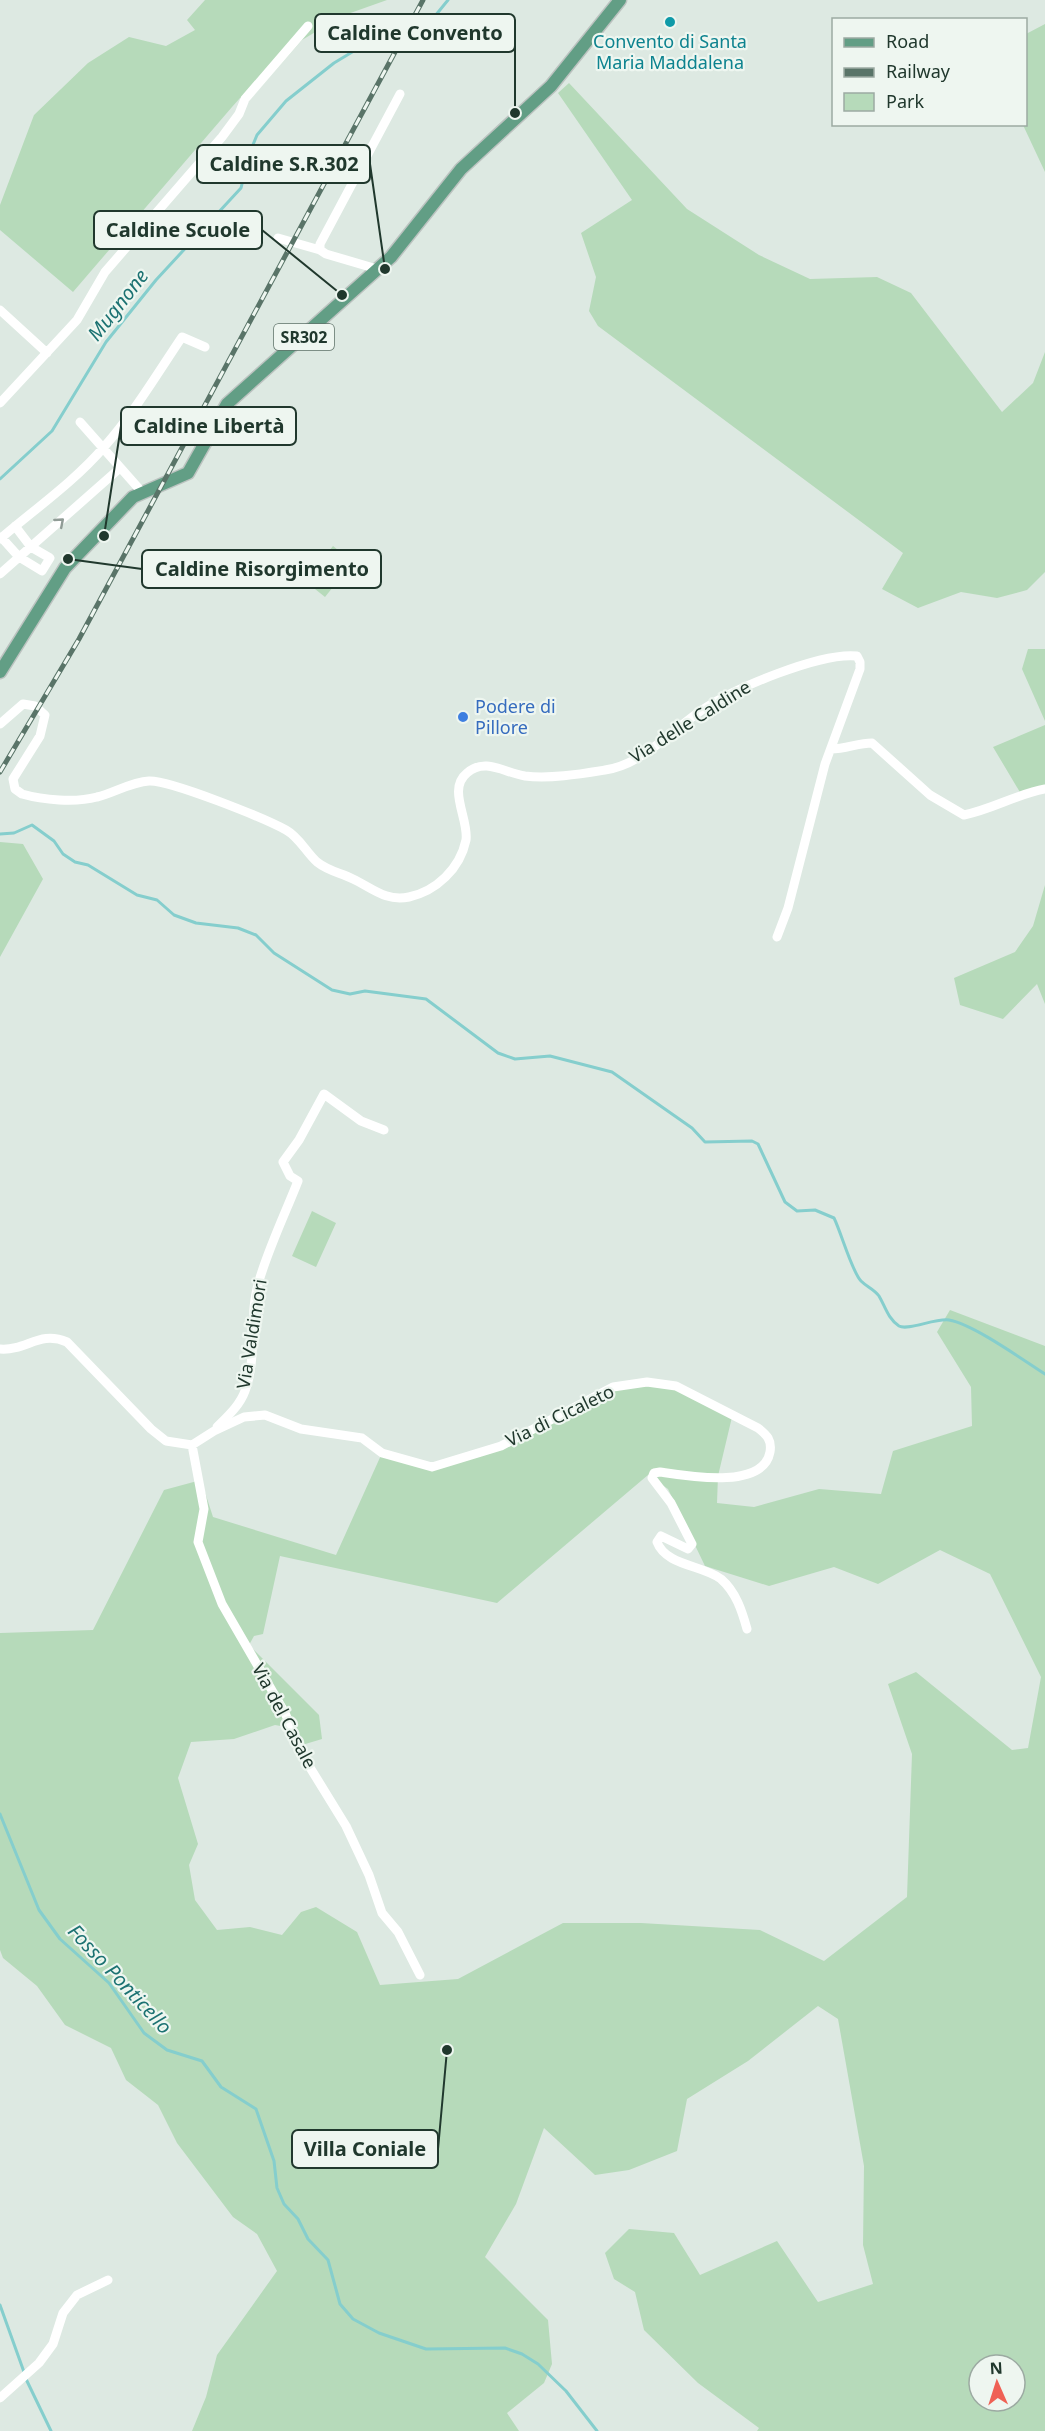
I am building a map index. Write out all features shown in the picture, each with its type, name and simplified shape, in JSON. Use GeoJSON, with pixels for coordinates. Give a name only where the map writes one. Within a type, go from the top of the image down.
{"type":"FeatureCollection","features":[{"type":"Feature","properties":{"kind":"main road","name":"SR302"},"geometry":{"type":"LineString","coordinates":[[0,672],[58,576],[141,491],[188,473],[227,405],[397,249],[461,169],[551,87],[620,0]]}},
{"type":"Feature","properties":{"kind":"street"},"geometry":{"type":"LineString","coordinates":[[0,403],[77,320],[105,272],[222,137],[239,114],[245,99],[308,26]]}},
{"type":"Feature","properties":{"kind":"street"},"geometry":{"type":"LineString","coordinates":[[320,250],[320,244],[400,94]]}},
{"type":"Feature","properties":{"kind":"street"},"geometry":{"type":"LineString","coordinates":[[278,238],[377,269]]}},
{"type":"Feature","properties":{"kind":"street"},"geometry":{"type":"LineString","coordinates":[[0,310],[47,353]]}},
{"type":"Feature","properties":{"kind":"street"},"geometry":{"type":"LineString","coordinates":[[15,526],[31,547],[50,558],[42,571],[19,557],[1,538],[103,448],[134,410],[182,337],[205,347]]}},
{"type":"Feature","properties":{"kind":"street"},"geometry":{"type":"LineString","coordinates":[[80,422],[141,491]]}},
{"type":"Feature","properties":{"kind":"street"},"geometry":{"type":"LineString","coordinates":[[0,574],[120,468]]}},
{"type":"Feature","properties":{"kind":"street","name":"Via delle Caldine"},"geometry":{"type":"LineString","coordinates":[[0,724],[15,708],[26,703],[39,708],[45,715],[40,736],[13,779],[15,789],[22,794],[88,799],[144,782],[170,783],[288,831],[318,863],[332,872],[353,879],[376,893],[402,898],[423,892],[444,879],[453,869],[465,841],[459,791],[462,779],[472,769],[495,766],[530,776],[609,770],[643,754],[702,710],[735,690],[819,662],[857,656],[860,669],[831,749],[788,908],[777,937]]}},
{"type":"Feature","properties":{"kind":"street"},"geometry":{"type":"LineString","coordinates":[[831,749],[849,749],[861,743],[872,743],[930,795],[964,815],[990,810],[1006,801],[1045,789]]}},
{"type":"Feature","properties":{"kind":"street","name":"Via Valdimori"},"geometry":{"type":"LineString","coordinates":[[214,1431],[234,1410],[245,1391],[249,1371],[254,1303],[259,1280],[298,1181],[290,1176],[284,1162],[301,1137],[324,1094],[361,1121],[384,1130]]}},
{"type":"Feature","properties":{"kind":"street"},"geometry":{"type":"LineString","coordinates":[[0,1349],[20,1347],[43,1337],[57,1338],[67,1342],[151,1429],[166,1441],[192,1445]]}},
{"type":"Feature","properties":{"kind":"street","name":"Via di Cicaleto"},"geometry":{"type":"LineString","coordinates":[[192,1445],[214,1431],[244,1417],[265,1415],[301,1429],[362,1438],[382,1453],[432,1467],[501,1446],[613,1387],[647,1382],[676,1386],[758,1428],[767,1435],[770,1443],[770,1453],[763,1467],[750,1475],[712,1478],[660,1472],[654,1473],[652,1478],[671,1503],[692,1544],[688,1549],[661,1536],[657,1542],[659,1546],[673,1558],[712,1574],[727,1585],[742,1611],[747,1629]]}},
{"type":"Feature","properties":{"kind":"street","name":"Via del Casale"},"geometry":{"type":"LineString","coordinates":[[192,1445],[204,1509],[198,1542],[222,1604],[285,1713],[306,1761],[346,1826],[369,1875],[382,1913],[398,1932],[420,1975]]}},
{"type":"Feature","properties":{"kind":"street"},"geometry":{"type":"LineString","coordinates":[[0,2398],[39,2363],[53,2344],[63,2313],[77,2295],[108,2280]]}},
{"type":"Feature","properties":{"kind":"green space"},"geometry":{"type":"Polygon","coordinates":[[[205,0],[387,0],[342,16],[302,40],[248,102],[240,98],[73,292],[0,230],[0,205],[34,115],[88,63],[129,37],[166,46],[195,30],[187,20],[205,0]]]}},
{"type":"Feature","properties":{"kind":"green space"},"geometry":{"type":"Polygon","coordinates":[[[1045,24],[1045,172],[1023,126],[1027,126],[1027,33],[1045,24]]]}},
{"type":"Feature","properties":{"kind":"green space"},"geometry":{"type":"Polygon","coordinates":[[[569,83],[687,209],[759,255],[810,279],[877,277],[911,293],[1002,412],[1033,383],[1045,352],[1045,572],[1027,590],[997,598],[961,592],[918,608],[882,589],[903,553],[598,326],[589,311],[596,277],[581,233],[632,200],[558,93],[569,83]]]}},
{"type":"Feature","properties":{"kind":"green space"},"geometry":{"type":"Polygon","coordinates":[[[333,546],[353,562],[325,597],[305,581],[333,546]]]}},
{"type":"Feature","properties":{"kind":"green space"},"geometry":{"type":"Polygon","coordinates":[[[1028,649],[1045,649],[1045,721],[1022,669],[1028,649]]]}},
{"type":"Feature","properties":{"kind":"green space"},"geometry":{"type":"Polygon","coordinates":[[[1045,725],[1045,787],[1021,794],[993,747],[1045,725]]]}},
{"type":"Feature","properties":{"kind":"green space"},"geometry":{"type":"Polygon","coordinates":[[[0,842],[23,844],[43,879],[0,957],[0,842]]]}},
{"type":"Feature","properties":{"kind":"green space"},"geometry":{"type":"Polygon","coordinates":[[[1045,885],[1045,1004],[1037,984],[1003,1019],[960,1005],[954,978],[1015,952],[1033,926],[1045,885]]]}},
{"type":"Feature","properties":{"kind":"green space"},"geometry":{"type":"Polygon","coordinates":[[[312,1211],[336,1223],[316,1267],[292,1256],[312,1211]]]}},
{"type":"Feature","properties":{"kind":"green space"},"geometry":{"type":"Polygon","coordinates":[[[950,1310],[1045,1346],[1045,2431],[757,2431],[759,2428],[698,2383],[644,2330],[635,2292],[614,2279],[605,2253],[629,2229],[674,2233],[700,2275],[777,2241],[818,2302],[873,2284],[863,2245],[864,2166],[838,2019],[818,2006],[748,2061],[687,2099],[677,2151],[629,2170],[595,2175],[544,2128],[516,2204],[485,2257],[548,2320],[552,2364],[544,2383],[507,2413],[519,2431],[192,2431],[206,2397],[217,2355],[277,2271],[257,2234],[233,2217],[177,2143],[158,2105],[126,2080],[111,2048],[65,2025],[37,1986],[3,1958],[0,1950],[0,1633],[93,1630],[164,1490],[201,1480],[213,1517],[336,1555],[382,1453],[432,1467],[501,1446],[613,1387],[676,1386],[732,1417],[718,1476],[717,1503],[754,1507],[819,1489],[881,1494],[893,1451],[972,1426],[971,1387],[937,1332],[950,1310]],[[648,1475],[497,1603],[280,1556],[263,1634],[254,1636],[249,1645],[319,1715],[322,1739],[302,1745],[286,1727],[275,1725],[234,1739],[191,1742],[178,1778],[198,1844],[189,1865],[195,1900],[217,1930],[250,1927],[282,1935],[301,1912],[316,1907],[357,1932],[380,1985],[458,1979],[563,1923],[641,1923],[760,1930],[824,1961],[907,1897],[912,1754],[888,1684],[916,1672],[1012,1750],[1028,1748],[1041,1677],[990,1574],[940,1550],[878,1584],[834,1567],[769,1586],[705,1566],[668,1489],[648,1475]]]}},
{"type":"Feature","properties":{"kind":"waterway","name":"Mugnone"},"geometry":{"type":"LineString","coordinates":[[0,479],[52,431],[106,342],[156,280],[241,188],[257,135],[286,101],[334,63],[377,37],[420,27],[435,16],[448,0]]}},
{"type":"Feature","properties":{"kind":"waterway"},"geometry":{"type":"LineString","coordinates":[[0,834],[14,833],[32,825],[54,841],[63,854],[75,862],[88,865],[137,895],[157,900],[174,915],[196,923],[238,928],[256,935],[274,953],[332,990],[350,994],[365,991],[426,999],[498,1053],[515,1059],[550,1056],[612,1072],[692,1128],[705,1142],[752,1141],[758,1144],[785,1202],[797,1211],[815,1210],[834,1218],[858,1276],[879,1296],[895,1323],[903,1327],[943,1320],[959,1323],[998,1343],[1045,1374]]}},
{"type":"Feature","properties":{"kind":"waterway","name":"Fosso Ponticello"},"geometry":{"type":"LineString","coordinates":[[0,1814],[39,1910],[60,1939],[109,1983],[144,2033],[167,2050],[202,2061],[221,2087],[256,2109],[274,2161],[277,2188],[284,2204],[298,2219],[308,2239],[328,2260],[340,2304],[353,2319],[379,2333],[426,2349],[505,2348],[522,2354],[538,2364],[566,2391],[597,2431]]}},
{"type":"Feature","properties":{"kind":"waterway"},"geometry":{"type":"LineString","coordinates":[[0,2305],[24,2372]]}},
{"type":"Feature","properties":{"kind":"waterway"},"geometry":{"type":"LineString","coordinates":[[26,2379],[51,2431]]}},
{"type":"Feature","properties":{"kind":"railway"},"geometry":{"type":"LineString","coordinates":[[0,772],[79,639],[423,0]]}},
{"type":"Feature","properties":{"kind":"place","name":"Convento di Santa Maria Maddalena"},"geometry":{"type":"Point","coordinates":[670,22]}},
{"type":"Feature","properties":{"kind":"place","name":"Caldine Convento"},"geometry":{"type":"Point","coordinates":[515,113]}},
{"type":"Feature","properties":{"kind":"place","name":"Caldine S.R.302"},"geometry":{"type":"Point","coordinates":[385,269]}},
{"type":"Feature","properties":{"kind":"place","name":"Caldine Scuole"},"geometry":{"type":"Point","coordinates":[342,295]}},
{"type":"Feature","properties":{"kind":"place","name":"Caldine Libertà"},"geometry":{"type":"Point","coordinates":[104,536]}},
{"type":"Feature","properties":{"kind":"place","name":"Caldine Risorgimento"},"geometry":{"type":"Point","coordinates":[68,559]}},
{"type":"Feature","properties":{"kind":"place","name":"Podere di Pillore"},"geometry":{"type":"Point","coordinates":[463,717]}},
{"type":"Feature","properties":{"kind":"place","name":"Villa Coniale"},"geometry":{"type":"Point","coordinates":[447,2050]}}]}
